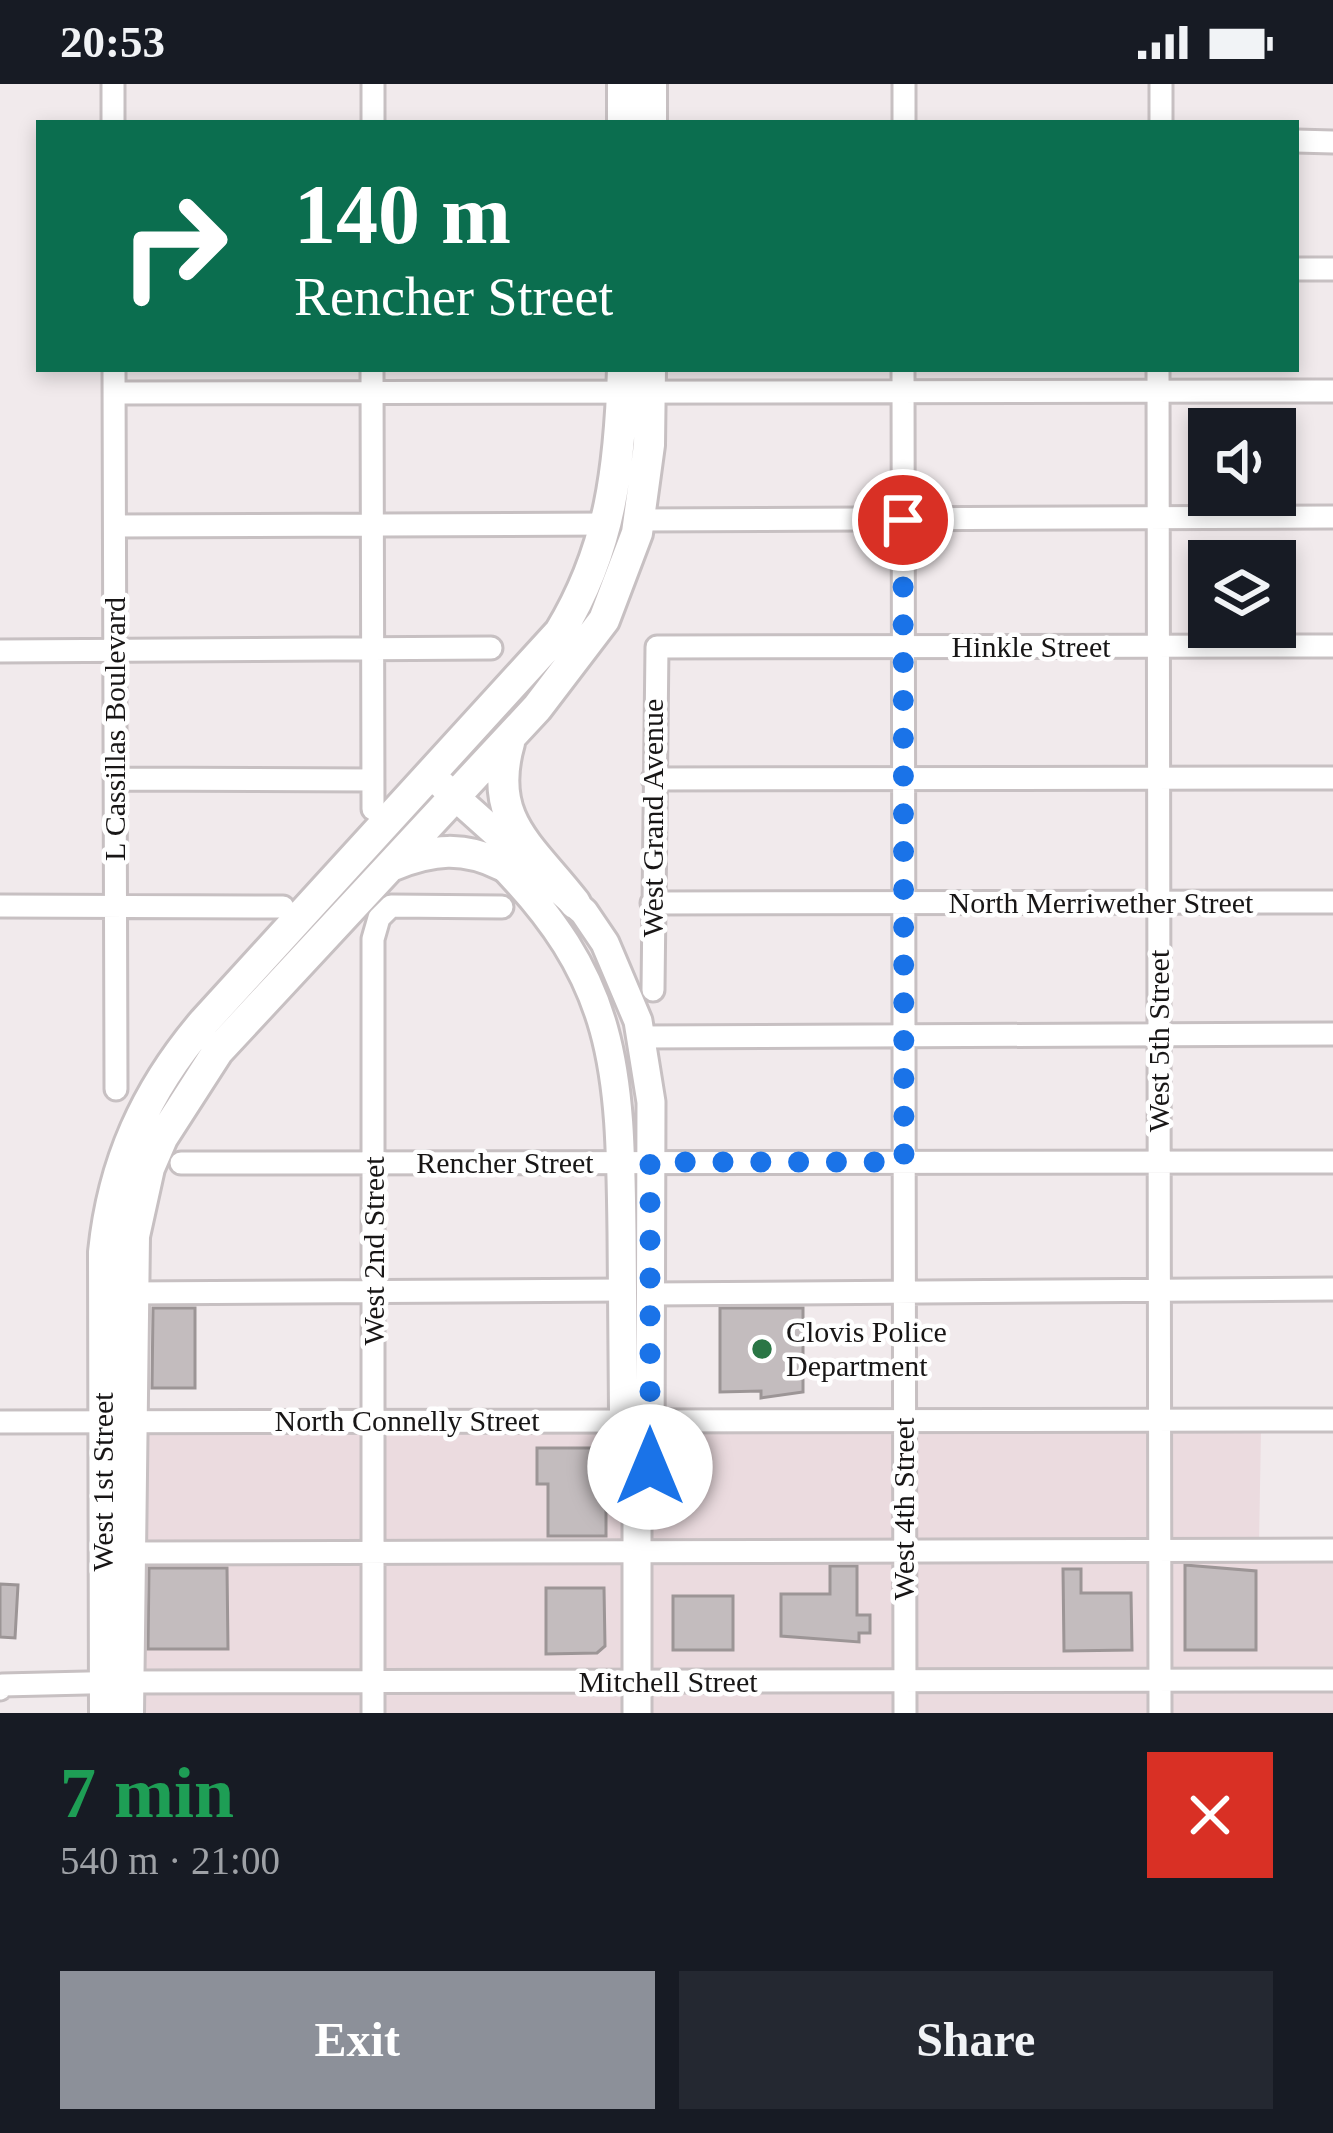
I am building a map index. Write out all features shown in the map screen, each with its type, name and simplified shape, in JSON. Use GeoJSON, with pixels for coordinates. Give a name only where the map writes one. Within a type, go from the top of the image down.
{"type":"FeatureCollection","features":[{"type":"Feature","properties":{"kind":"highway"},"geometry":{"type":"LineString","coordinates":[[623,84],[623,120]]}},
{"type":"Feature","properties":{"kind":"highway"},"geometry":{"type":"LineString","coordinates":[[651,84],[651,120]]}},
{"type":"Feature","properties":{"kind":"highway"},"geometry":{"type":"LineString","coordinates":[[438,792],[512,736],[604,620],[624,522],[636,381]]}},
{"type":"Feature","properties":{"kind":"highway"},"geometry":{"type":"LineString","coordinates":[[438,792],[560,632],[624,522]]}},
{"type":"Feature","properties":{"kind":"highway"},"geometry":{"type":"LineString","coordinates":[[512,736],[500,782],[505,810],[575,903]]}},
{"type":"Feature","properties":{"kind":"highway","name":"West 1st Street"},"geometry":{"type":"LineString","coordinates":[[117,1698],[116,1422],[130,1281],[149,1168],[178,1106],[218,1051],[388,868],[438,792]]}},
{"type":"Feature","properties":{"kind":"highway","name":"West 1st Street"},"geometry":{"type":"LineString","coordinates":[[117,1698],[129,1553],[104,1252],[124,1155],[170,1066],[438,792]]}},
{"type":"Feature","properties":{"kind":"highway"},"geometry":{"type":"LineString","coordinates":[[388,868],[440,850],[475,853],[502,865]]}},
{"type":"Feature","properties":{"kind":"main road","name":"West Grand Avenue"},"geometry":{"type":"LineString","coordinates":[[438,792],[560,932],[589,983],[617,1073],[636,1162]]}},
{"type":"Feature","properties":{"kind":"main road","name":"West Grand Avenue"},"geometry":{"type":"LineString","coordinates":[[438,792],[575,903],[605,944],[642,1037],[650,1074],[636,1162],[637,1421],[650,1467],[637,1502],[637,1713]]}},
{"type":"Feature","properties":{"kind":"street"},"geometry":{"type":"LineString","coordinates":[[113,84],[113,120]]}},
{"type":"Feature","properties":{"kind":"street"},"geometry":{"type":"LineString","coordinates":[[373,84],[373,120]]}},
{"type":"Feature","properties":{"kind":"street"},"geometry":{"type":"LineString","coordinates":[[904,84],[904,120]]}},
{"type":"Feature","properties":{"kind":"street"},"geometry":{"type":"LineString","coordinates":[[1161,84],[1161,120]]}},
{"type":"Feature","properties":{"kind":"street"},"geometry":{"type":"LineString","coordinates":[[1299,142],[1333,142]]}},
{"type":"Feature","properties":{"kind":"street"},"geometry":{"type":"LineString","coordinates":[[1299,268],[1333,268]]}},
{"type":"Feature","properties":{"kind":"street","name":"L Cassillas Boulevard"},"geometry":{"type":"LineString","coordinates":[[115,372],[116,1089]]}},
{"type":"Feature","properties":{"kind":"street"},"geometry":{"type":"LineString","coordinates":[[372,372],[373,808]]}},
{"type":"Feature","properties":{"kind":"street"},"geometry":{"type":"LineString","coordinates":[[115,393],[372,393],[636,381],[903,380],[1158,380],[1333,391]]}},
{"type":"Feature","properties":{"kind":"street","name":"West 4th Street"},"geometry":{"type":"LineString","coordinates":[[903,380],[905,1713]]}},
{"type":"Feature","properties":{"kind":"street","name":"West 5th Street"},"geometry":{"type":"LineString","coordinates":[[1158,380],[1160,1713]]}},
{"type":"Feature","properties":{"kind":"street"},"geometry":{"type":"LineString","coordinates":[[115,526],[1333,517]]}},
{"type":"Feature","properties":{"kind":"street","name":"Hinkle Street"},"geometry":{"type":"LineString","coordinates":[[657,647],[1333,646]]}},
{"type":"Feature","properties":{"kind":"street","name":"West Grand Avenue"},"geometry":{"type":"LineString","coordinates":[[653,990],[657,647]]}},
{"type":"Feature","properties":{"kind":"street"},"geometry":{"type":"LineString","coordinates":[[0,651],[491,648]]}},
{"type":"Feature","properties":{"kind":"street"},"geometry":{"type":"LineString","coordinates":[[653,779],[1333,778]]}},
{"type":"Feature","properties":{"kind":"street"},"geometry":{"type":"LineString","coordinates":[[115,779],[373,780]]}},
{"type":"Feature","properties":{"kind":"street","name":"North Merriwether Street"},"geometry":{"type":"LineString","coordinates":[[652,903],[1333,902]]}},
{"type":"Feature","properties":{"kind":"street"},"geometry":{"type":"LineString","coordinates":[[0,906],[283,907]]}},
{"type":"Feature","properties":{"kind":"street","name":"West 2nd Street"},"geometry":{"type":"LineString","coordinates":[[373,1713],[373,939],[379,918],[391,906],[502,907]]}},
{"type":"Feature","properties":{"kind":"street"},"geometry":{"type":"LineString","coordinates":[[642,1037],[1333,1034]]}},
{"type":"Feature","properties":{"kind":"street","name":"Rencher Street"},"geometry":{"type":"LineString","coordinates":[[181,1163],[1333,1162]]}},
{"type":"Feature","properties":{"kind":"street"},"geometry":{"type":"LineString","coordinates":[[130,1281],[374,1290],[636,1292],[1333,1289]]}},
{"type":"Feature","properties":{"kind":"street","name":"North Connelly Street"},"geometry":{"type":"LineString","coordinates":[[0,1422],[1333,1420]]}},
{"type":"Feature","properties":{"kind":"street"},"geometry":{"type":"LineString","coordinates":[[129,1553],[1333,1550]]}},
{"type":"Feature","properties":{"kind":"street","name":"Mitchell Street"},"geometry":{"type":"LineString","coordinates":[[1,1687],[117,1698],[372,1681],[1333,1680]]}},
{"type":"Feature","properties":{"kind":"shaded area"},"geometry":{"type":"Polygon","coordinates":[[[1261,1431],[1259,1544],[1333,1543],[1333,1713],[139,1713],[140,1435],[1261,1431]]]}},
{"type":"Feature","properties":{"kind":"building"},"geometry":{"type":"Polygon","coordinates":[[[153,1308],[195,1308],[195,1388],[152,1388],[153,1308]]]}},
{"type":"Feature","properties":{"kind":"building","name":"Clovis Police Department"},"geometry":{"type":"Polygon","coordinates":[[[720,1308],[803,1308],[803,1392],[761,1398],[761,1391],[720,1392],[720,1308]]]}},
{"type":"Feature","properties":{"kind":"building"},"geometry":{"type":"Polygon","coordinates":[[[537,1448],[606,1448],[606,1536],[548,1536],[548,1484],[537,1484],[537,1448]]]}},
{"type":"Feature","properties":{"kind":"building"},"geometry":{"type":"Polygon","coordinates":[[[1185,1565],[1256,1571],[1256,1650],[1185,1650],[1185,1565]]]}},
{"type":"Feature","properties":{"kind":"building"},"geometry":{"type":"Polygon","coordinates":[[[830,1566],[857,1566],[857,1615],[870,1615],[870,1633],[859,1633],[859,1642],[781,1636],[781,1594],[830,1594],[830,1566]]]}},
{"type":"Feature","properties":{"kind":"building"},"geometry":{"type":"Polygon","coordinates":[[[149,1568],[227,1568],[228,1649],[148,1649],[149,1568]]]}},
{"type":"Feature","properties":{"kind":"building"},"geometry":{"type":"Polygon","coordinates":[[[1063,1569],[1081,1569],[1081,1593],[1131,1593],[1132,1650],[1064,1651],[1063,1569]]]}},
{"type":"Feature","properties":{"kind":"building"},"geometry":{"type":"Polygon","coordinates":[[[0,1584],[18,1585],[15,1638],[0,1637],[0,1584]]]}},
{"type":"Feature","properties":{"kind":"building"},"geometry":{"type":"Polygon","coordinates":[[[546,1588],[604,1588],[605,1646],[597,1653],[546,1654],[546,1588]]]}},
{"type":"Feature","properties":{"kind":"building"},"geometry":{"type":"Polygon","coordinates":[[[673,1596],[733,1596],[733,1650],[673,1650],[673,1596]]]}},
{"type":"Feature","properties":{"kind":"place","name":"Clovis Police Department"},"geometry":{"type":"Point","coordinates":[762,1349]}},
{"type":"Feature","properties":{"kind":"route"},"geometry":{"type":"LineString","coordinates":[[650,1467],[650,1162],[904,1162],[903,520]]}}]}
